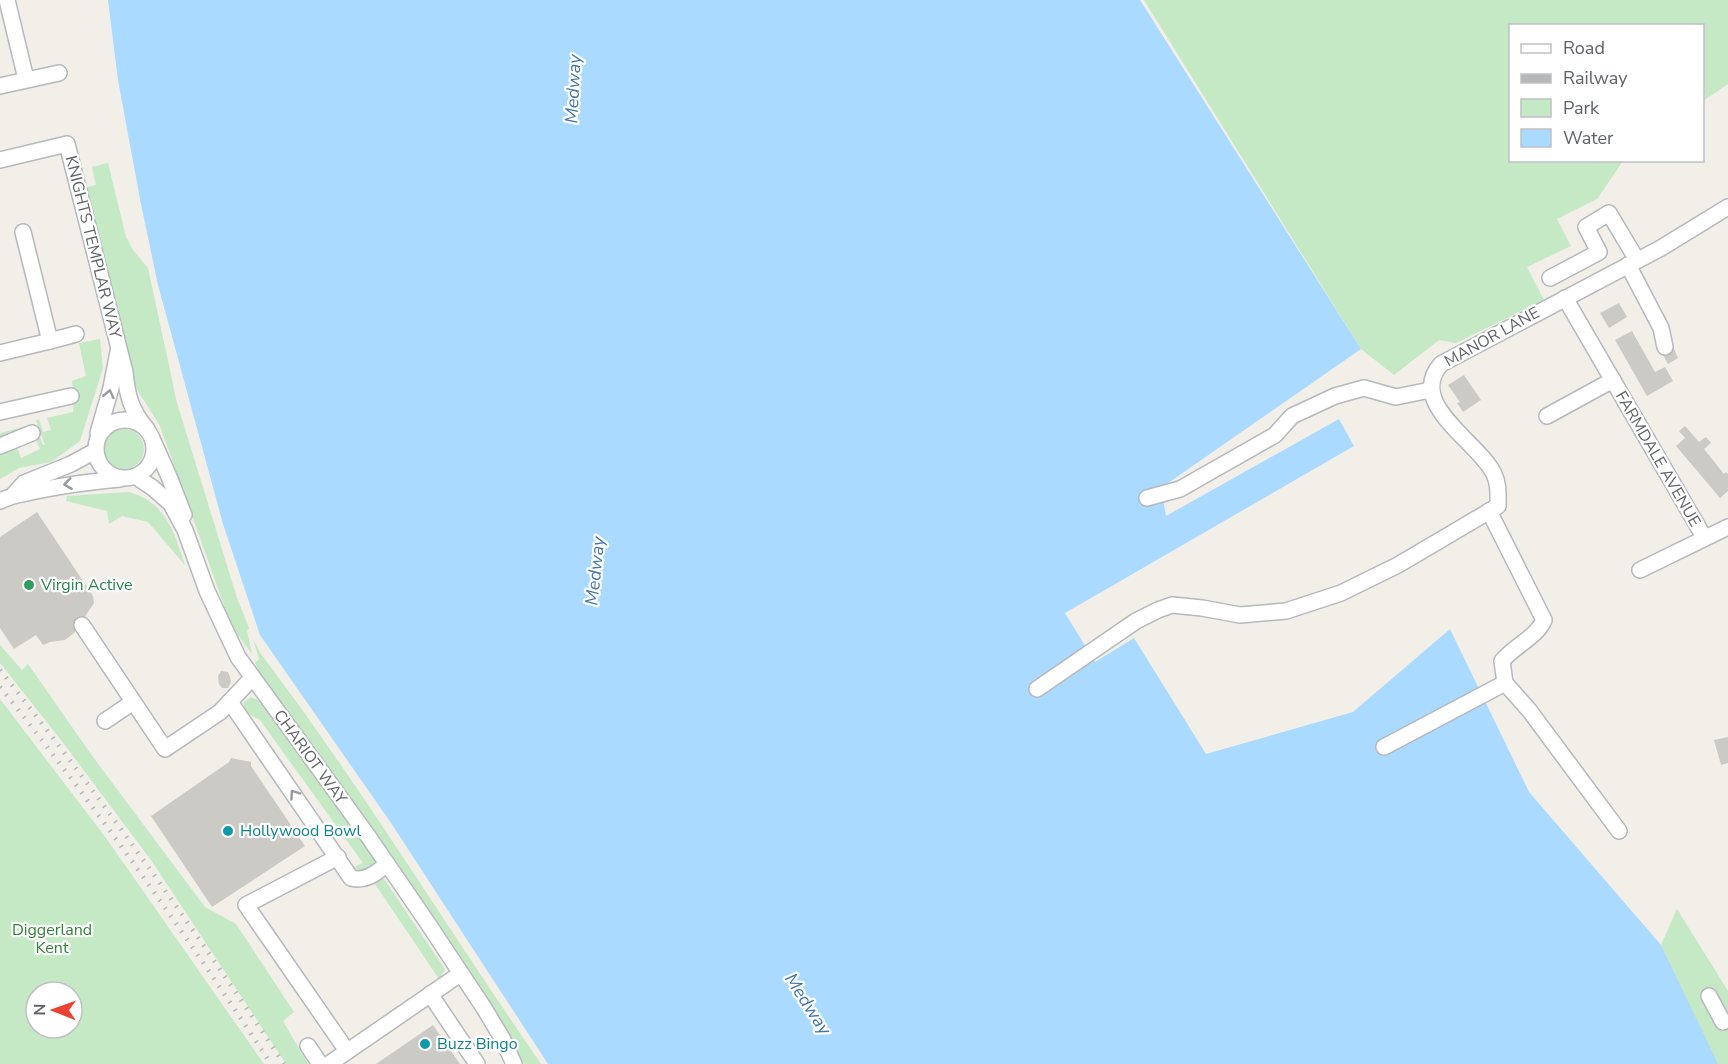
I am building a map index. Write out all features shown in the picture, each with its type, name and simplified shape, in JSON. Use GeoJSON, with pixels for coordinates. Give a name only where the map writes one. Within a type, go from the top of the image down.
{"type":"FeatureCollection","features":[{"type":"Feature","properties":{"kind":"street"},"geometry":{"type":"LineString","coordinates":[[7,0],[26,79]]}},
{"type":"Feature","properties":{"kind":"street"},"geometry":{"type":"LineString","coordinates":[[0,86],[59,72]]}},
{"type":"Feature","properties":{"kind":"street","name":"KNIGHTS TEMPLAR WAY"},"geometry":{"type":"LineString","coordinates":[[0,160],[67,144],[125,372],[131,406],[150,436],[183,512],[185,530]]}},
{"type":"Feature","properties":{"kind":"street","name":"MANOR LANE"},"geometry":{"type":"LineString","coordinates":[[1430,390],[1435,371],[1441,364],[1633,262],[1728,207]]}},
{"type":"Feature","properties":{"kind":"street"},"geometry":{"type":"LineString","coordinates":[[1550,278],[1599,252],[1586,227],[1609,213],[1661,328],[1665,348]]}},
{"type":"Feature","properties":{"kind":"street"},"geometry":{"type":"LineString","coordinates":[[23,232],[50,341]]}},
{"type":"Feature","properties":{"kind":"street","name":"FARMDALE AVENUE"},"geometry":{"type":"LineString","coordinates":[[1565,298],[1704,537]]}},
{"type":"Feature","properties":{"kind":"street"},"geometry":{"type":"LineString","coordinates":[[0,353],[76,334]]}},
{"type":"Feature","properties":{"kind":"street","name":"KNIGHTS TEMPLAR WAY"},"geometry":{"type":"LineString","coordinates":[[96,445],[111,388],[118,349]]}},
{"type":"Feature","properties":{"kind":"street","name":"FARMDALE AVENUE"},"geometry":{"type":"LineString","coordinates":[[1546,417],[1613,380]]}},
{"type":"Feature","properties":{"kind":"street"},"geometry":{"type":"LineString","coordinates":[[1037,689],[1137,621],[1172,605],[1240,615],[1286,611],[1341,593],[1398,565],[1498,506],[1498,485],[1493,471],[1454,428],[1438,407],[1430,390],[1396,397],[1364,388],[1335,396],[1292,416],[1275,435],[1179,489],[1148,498]]}},
{"type":"Feature","properties":{"kind":"street"},"geometry":{"type":"LineString","coordinates":[[0,412],[71,396]]}},
{"type":"Feature","properties":{"kind":"street"},"geometry":{"type":"LineString","coordinates":[[119,420],[134,421],[150,436],[153,456],[141,473],[129,477],[67,484],[7,497],[24,483],[71,464],[96,445],[105,426],[119,420]]}},
{"type":"Feature","properties":{"kind":"street"},"geometry":{"type":"LineString","coordinates":[[0,446],[32,433]]}},
{"type":"Feature","properties":{"kind":"street"},"geometry":{"type":"LineString","coordinates":[[96,445],[102,467],[108,473],[129,477],[153,488],[171,504],[185,530]]}},
{"type":"Feature","properties":{"kind":"street"},"geometry":{"type":"LineString","coordinates":[[1489,511],[1544,620],[1541,628],[1510,651],[1502,662],[1505,683],[1529,710],[1619,831]]}},
{"type":"Feature","properties":{"kind":"street","name":"FARMDALE AVENUE"},"geometry":{"type":"LineString","coordinates":[[1640,570],[1728,527]]}},
{"type":"Feature","properties":{"kind":"street","name":"CHARIOT WAY"},"geometry":{"type":"LineString","coordinates":[[185,530],[224,631],[252,678],[387,864],[502,1038],[514,1064]]}},
{"type":"Feature","properties":{"kind":"street"},"geometry":{"type":"LineString","coordinates":[[82,625],[165,749],[203,725],[230,702],[252,678]]}},
{"type":"Feature","properties":{"kind":"street"},"geometry":{"type":"LineString","coordinates":[[1384,747],[1505,683]]}},
{"type":"Feature","properties":{"kind":"street"},"geometry":{"type":"LineString","coordinates":[[105,721],[134,702]]}},
{"type":"Feature","properties":{"kind":"street"},"geometry":{"type":"LineString","coordinates":[[230,702],[351,878],[360,881],[378,872],[387,864]]}},
{"type":"Feature","properties":{"kind":"street"},"geometry":{"type":"LineString","coordinates":[[338,857],[246,905],[346,1051]]}},
{"type":"Feature","properties":{"kind":"street"},"geometry":{"type":"LineString","coordinates":[[328,1064],[460,974]]}},
{"type":"Feature","properties":{"kind":"street"},"geometry":{"type":"LineString","coordinates":[[430,994],[477,1064]]}},
{"type":"Feature","properties":{"kind":"street"},"geometry":{"type":"LineString","coordinates":[[1709,996],[1726,1024]]}},
{"type":"Feature","properties":{"kind":"street"},"geometry":{"type":"LineString","coordinates":[[308,1046],[320,1064]]}},
{"type":"Feature","properties":{"kind":"green space"},"geometry":{"type":"Polygon","coordinates":[[[1144,0],[1728,0],[1728,84],[1704,100],[1704,24],[1509,24],[1509,162],[1622,162],[1597,199],[1557,219],[1571,246],[1527,267],[1544,300],[1456,343],[1439,340],[1394,375],[1361,349],[1144,0]]]}},
{"type":"Feature","properties":{"kind":"green space"},"geometry":{"type":"Polygon","coordinates":[[[108,163],[126,237],[133,250],[148,268],[177,403],[237,598],[249,628],[247,631],[252,654],[237,634],[225,608],[159,424],[136,388],[87,187],[96,185],[92,167],[108,163]]]}},
{"type":"Feature","properties":{"kind":"green space"},"geometry":{"type":"Polygon","coordinates":[[[100,339],[103,368],[80,441],[51,462],[19,468],[0,479],[0,455],[4,450],[16,445],[21,458],[40,449],[31,427],[0,440],[0,433],[35,424],[43,445],[45,445],[36,421],[39,419],[43,432],[51,430],[47,418],[73,412],[72,381],[86,376],[79,343],[100,339]]]}},
{"type":"Feature","properties":{"kind":"green space"},"geometry":{"type":"Polygon","coordinates":[[[124,429],[138,435],[144,449],[138,463],[124,469],[110,463],[104,449],[110,435],[124,429]]]}},
{"type":"Feature","properties":{"kind":"green space"},"geometry":{"type":"Polygon","coordinates":[[[129,492],[152,503],[167,520],[185,565],[148,522],[122,516],[109,524],[107,511],[66,501],[67,496],[129,492]]]}},
{"type":"Feature","properties":{"kind":"green space"},"geometry":{"type":"Polygon","coordinates":[[[253,639],[261,654],[369,806],[541,1064],[524,1064],[481,989],[407,878],[260,674],[255,663],[259,659],[253,639]]]}},
{"type":"Feature","properties":{"kind":"green space"},"geometry":{"type":"Polygon","coordinates":[[[0,645],[22,670],[28,664],[93,757],[205,907],[236,924],[294,1012],[283,1021],[308,1064],[286,1064],[151,860],[0,663],[0,645]]]}},
{"type":"Feature","properties":{"kind":"green space"},"geometry":{"type":"Polygon","coordinates":[[[251,697],[258,700],[375,860],[372,869],[361,875],[354,867],[363,863],[260,720],[246,713],[243,703],[251,697]]]}},
{"type":"Feature","properties":{"kind":"green space","name":"Diggerland Kent"},"geometry":{"type":"Polygon","coordinates":[[[0,699],[106,838],[264,1064],[0,1064],[0,699]]]}},
{"type":"Feature","properties":{"kind":"green space"},"geometry":{"type":"Polygon","coordinates":[[[384,879],[445,969],[439,979],[373,881],[384,879]]]}},
{"type":"Feature","properties":{"kind":"green space"},"geometry":{"type":"Polygon","coordinates":[[[1677,909],[1728,991],[1728,1064],[1716,1064],[1661,945],[1677,909]]]}},
{"type":"Feature","properties":{"kind":"water","name":"Medway"},"geometry":{"type":"Polygon","coordinates":[[[108,0],[1140,0],[1361,349],[1161,488],[1166,516],[1339,419],[1354,446],[1065,613],[1095,662],[1134,638],[1206,754],[1353,712],[1450,629],[1529,792],[1661,945],[1718,1064],[548,1064],[391,823],[260,635],[223,524],[158,285],[118,80],[108,0]]]}},
{"type":"Feature","properties":{"kind":"building"},"geometry":{"type":"Polygon","coordinates":[[[1619,303],[1627,317],[1609,328],[1600,313],[1619,303]]]}},
{"type":"Feature","properties":{"kind":"building"},"geometry":{"type":"Polygon","coordinates":[[[1632,331],[1655,372],[1665,367],[1673,381],[1647,396],[1615,340],[1632,331]]]}},
{"type":"Feature","properties":{"kind":"building"},"geometry":{"type":"Polygon","coordinates":[[[1673,347],[1678,358],[1668,364],[1662,353],[1673,347]]]}},
{"type":"Feature","properties":{"kind":"building"},"geometry":{"type":"Polygon","coordinates":[[[1464,375],[1481,400],[1463,412],[1457,403],[1460,402],[1448,385],[1464,375]]]}},
{"type":"Feature","properties":{"kind":"building"},"geometry":{"type":"Polygon","coordinates":[[[1685,426],[1699,442],[1706,437],[1711,443],[1704,449],[1724,474],[1726,472],[1728,474],[1728,491],[1720,498],[1676,446],[1685,438],[1679,431],[1685,426]]]}},
{"type":"Feature","properties":{"kind":"building"},"geometry":{"type":"Polygon","coordinates":[[[37,512],[93,596],[94,603],[74,633],[65,640],[43,645],[36,635],[14,649],[0,628],[0,537],[37,512]]]}},
{"type":"Feature","properties":{"kind":"building"},"geometry":{"type":"Polygon","coordinates":[[[221,671],[228,672],[231,682],[228,688],[222,688],[219,684],[218,676],[221,671]]]}},
{"type":"Feature","properties":{"kind":"building"},"geometry":{"type":"Polygon","coordinates":[[[1728,737],[1728,763],[1721,765],[1714,740],[1728,737]]]}},
{"type":"Feature","properties":{"kind":"building","name":"Hollywood Bowl"},"geometry":{"type":"Polygon","coordinates":[[[231,758],[251,762],[251,766],[305,846],[212,907],[151,816],[229,762],[231,758]]]}},
{"type":"Feature","properties":{"kind":"building","name":"Buzz Bingo"},"geometry":{"type":"Polygon","coordinates":[[[433,1025],[460,1064],[376,1064],[433,1025]]]}},
{"type":"Feature","properties":{"kind":"railway"},"geometry":{"type":"LineString","coordinates":[[0,670],[146,864],[284,1064]]}},
{"type":"Feature","properties":{"kind":"railway"},"geometry":{"type":"LineString","coordinates":[[0,687],[140,872],[271,1064]]}},
{"type":"Feature","properties":{"kind":"place","name":"Virgin Active"},"geometry":{"type":"Point","coordinates":[29,585]}},
{"type":"Feature","properties":{"kind":"place","name":"Hollywood Bowl"},"geometry":{"type":"Point","coordinates":[228,831]}},
{"type":"Feature","properties":{"kind":"place","name":"Buzz Bingo"},"geometry":{"type":"Point","coordinates":[425,1044]}}]}
